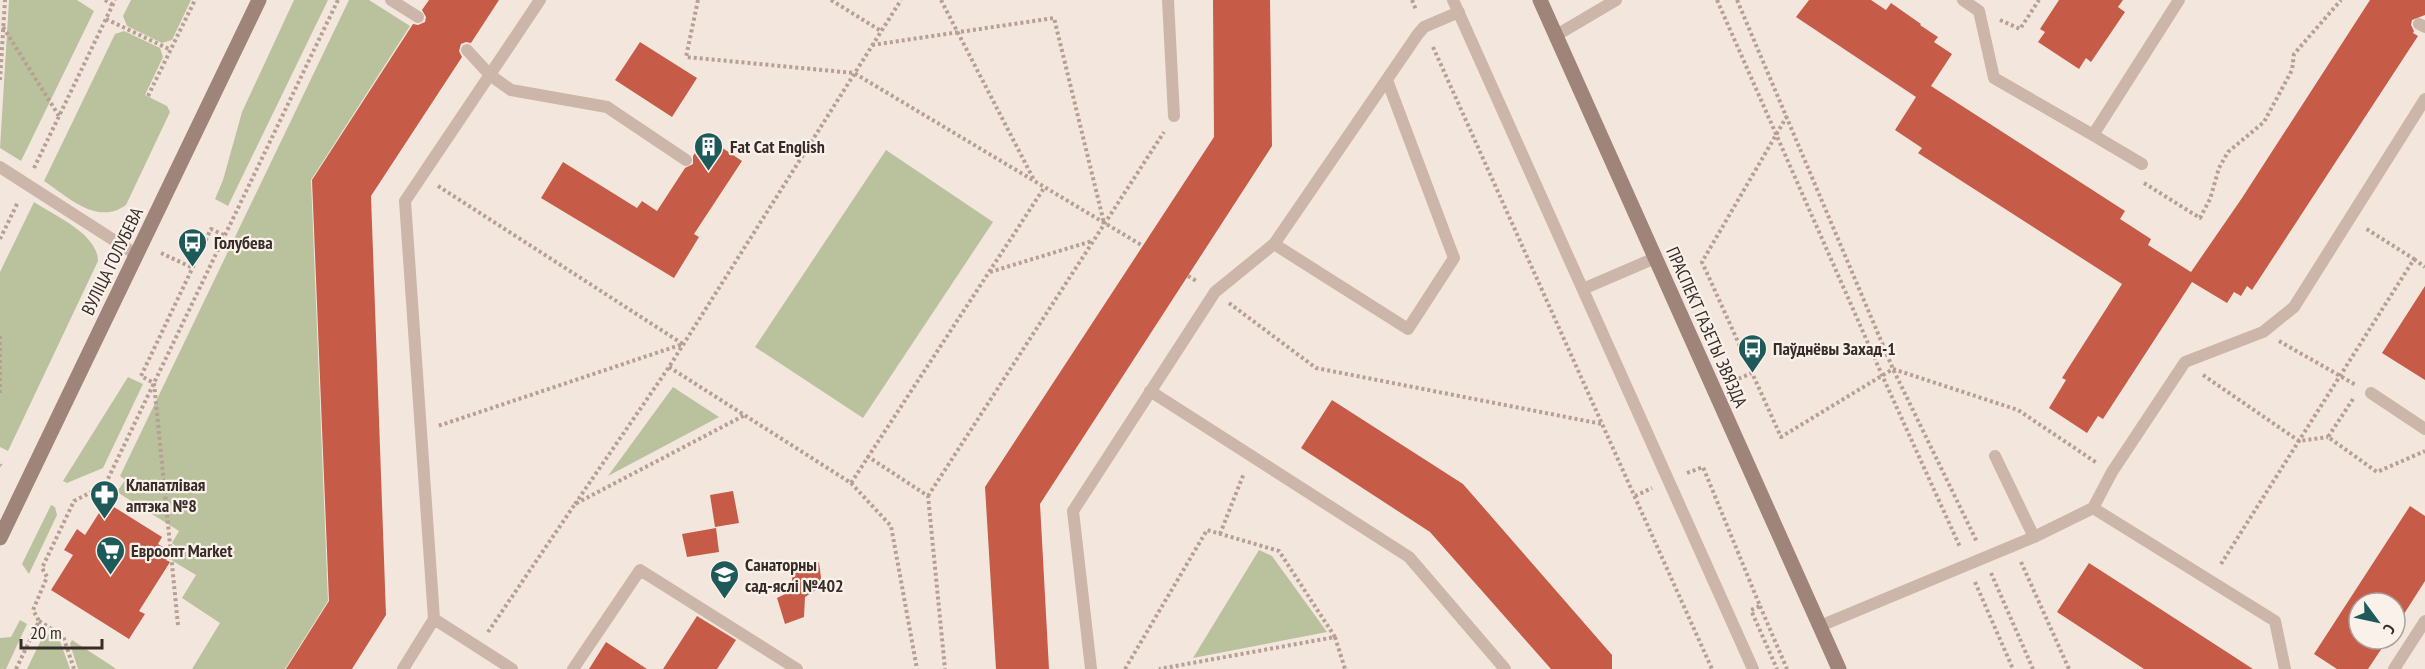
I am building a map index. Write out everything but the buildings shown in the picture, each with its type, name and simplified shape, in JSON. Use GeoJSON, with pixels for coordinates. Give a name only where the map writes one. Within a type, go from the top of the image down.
{"type":"FeatureCollection","features":[{"type":"Feature","properties":{"kind":"main road","name":"ВУЛІЦА ГОЛУБЕВА"},"geometry":{"type":"LineString","coordinates":[[0,538],[259,0]]}},
{"type":"Feature","properties":{"kind":"main road","name":"ПРАСПЕКТ ГАЗЕТЫ ЗВЯЗДА"},"geometry":{"type":"LineString","coordinates":[[1540,0],[1839,669]]}},
{"type":"Feature","properties":{"kind":"lane"},"geometry":{"type":"LineString","coordinates":[[391,0],[418,18]]}},
{"type":"Feature","properties":{"kind":"lane"},"geometry":{"type":"LineString","coordinates":[[403,669],[434,619],[405,201],[540,0]]}},
{"type":"Feature","properties":{"kind":"lane"},"geometry":{"type":"LineString","coordinates":[[1168,0],[1174,116]]}},
{"type":"Feature","properties":{"kind":"lane"},"geometry":{"type":"LineString","coordinates":[[1556,36],[1616,0]]}},
{"type":"Feature","properties":{"kind":"lane"},"geometry":{"type":"LineString","coordinates":[[1963,0],[1979,11],[1994,78],[2142,164]]}},
{"type":"Feature","properties":{"kind":"lane"},"geometry":{"type":"LineString","coordinates":[[2093,135],[2179,0]]}},
{"type":"Feature","properties":{"kind":"lane"},"geometry":{"type":"LineString","coordinates":[[1090,669],[1073,511],[1215,292],[1274,244],[1424,27],[1456,6],[1753,669]]}},
{"type":"Feature","properties":{"kind":"lane"},"geometry":{"type":"LineString","coordinates":[[467,50],[490,75],[510,90],[607,107],[686,160]]}},
{"type":"Feature","properties":{"kind":"lane"},"geometry":{"type":"LineString","coordinates":[[1274,244],[1408,329],[1454,258],[1387,80]]}},
{"type":"Feature","properties":{"kind":"lane"},"geometry":{"type":"LineString","coordinates":[[1820,626],[2034,537],[2093,508],[2112,472],[2185,362],[2263,332],[2294,307],[2425,99]]}},
{"type":"Feature","properties":{"kind":"lane"},"geometry":{"type":"LineString","coordinates":[[0,168],[139,250]]}},
{"type":"Feature","properties":{"kind":"lane"},"geometry":{"type":"LineString","coordinates":[[1582,289],[1655,258]]}},
{"type":"Feature","properties":{"kind":"lane"},"geometry":{"type":"LineString","coordinates":[[2366,390],[2425,429]]}},
{"type":"Feature","properties":{"kind":"lane"},"geometry":{"type":"LineString","coordinates":[[1150,391],[1409,557],[1505,669]]}},
{"type":"Feature","properties":{"kind":"lane"},"geometry":{"type":"LineString","coordinates":[[1995,456],[2034,537]]}},
{"type":"Feature","properties":{"kind":"lane"},"geometry":{"type":"LineString","coordinates":[[2093,508],[2275,621],[2286,669]]}},
{"type":"Feature","properties":{"kind":"lane"},"geometry":{"type":"LineString","coordinates":[[573,669],[640,570],[797,669]]}},
{"type":"Feature","properties":{"kind":"lane"},"geometry":{"type":"LineString","coordinates":[[434,619],[512,669]]}},
{"type":"Feature","properties":{"kind":"lane"},"geometry":{"type":"LineString","coordinates":[[2394,669],[2425,621]]}},
{"type":"Feature","properties":{"kind":"path"},"geometry":{"type":"LineString","coordinates":[[0,80],[5,0]]}},
{"type":"Feature","properties":{"kind":"path"},"geometry":{"type":"LineString","coordinates":[[0,239],[114,2],[105,0]]}},
{"type":"Feature","properties":{"kind":"path"},"geometry":{"type":"LineString","coordinates":[[148,96],[195,0]]}},
{"type":"Feature","properties":{"kind":"path"},"geometry":{"type":"LineString","coordinates":[[74,669],[63,636],[39,621],[33,610],[47,577],[42,568],[74,501],[105,485],[338,0]]}},
{"type":"Feature","properties":{"kind":"path"},"geometry":{"type":"LineString","coordinates":[[698,0],[686,57],[854,73],[1143,246]]}},
{"type":"Feature","properties":{"kind":"path"},"geometry":{"type":"LineString","coordinates":[[831,0],[881,31]]}},
{"type":"Feature","properties":{"kind":"path"},"geometry":{"type":"LineString","coordinates":[[478,647],[669,367],[901,0]]}},
{"type":"Feature","properties":{"kind":"path"},"geometry":{"type":"LineString","coordinates":[[941,0],[1035,182]]}},
{"type":"Feature","properties":{"kind":"path"},"geometry":{"type":"LineString","coordinates":[[1412,0],[1712,669]]}},
{"type":"Feature","properties":{"kind":"path"},"geometry":{"type":"LineString","coordinates":[[1717,0],[2013,669]]}},
{"type":"Feature","properties":{"kind":"path"},"geometry":{"type":"LineString","coordinates":[[1737,0],[1893,369],[1985,558],[2033,669]]}},
{"type":"Feature","properties":{"kind":"path"},"geometry":{"type":"LineString","coordinates":[[1979,11],[2020,29],[2039,0]]}},
{"type":"Feature","properties":{"kind":"path"},"geometry":{"type":"LineString","coordinates":[[2140,181],[2200,218],[2210,199],[2219,168],[2228,152],[2264,122],[2292,70],[2294,54],[2341,0]]}},
{"type":"Feature","properties":{"kind":"path"},"geometry":{"type":"LineString","coordinates":[[872,45],[1054,18],[1104,224]]}},
{"type":"Feature","properties":{"kind":"path"},"geometry":{"type":"LineString","coordinates":[[106,19],[171,50]]}},
{"type":"Feature","properties":{"kind":"path"},"geometry":{"type":"LineString","coordinates":[[3,27],[59,117]]}},
{"type":"Feature","properties":{"kind":"path"},"geometry":{"type":"LineString","coordinates":[[945,669],[927,496],[1174,116]]}},
{"type":"Feature","properties":{"kind":"path"},"geometry":{"type":"LineString","coordinates":[[1787,116],[1702,262],[1781,437],[1893,369],[2018,410],[2112,472]]}},
{"type":"Feature","properties":{"kind":"path"},"geometry":{"type":"LineString","coordinates":[[422,176],[683,344]]}},
{"type":"Feature","properties":{"kind":"path"},"geometry":{"type":"LineString","coordinates":[[850,483],[1044,188]]}},
{"type":"Feature","properties":{"kind":"path"},"geometry":{"type":"LineString","coordinates":[[2349,218],[2425,267]]}},
{"type":"Feature","properties":{"kind":"path"},"geometry":{"type":"LineString","coordinates":[[154,382],[141,376],[212,229],[224,236]]}},
{"type":"Feature","properties":{"kind":"path"},"geometry":{"type":"LineString","coordinates":[[989,272],[1093,241]]}},
{"type":"Feature","properties":{"kind":"path"},"geometry":{"type":"LineString","coordinates":[[139,250],[193,268]]}},
{"type":"Feature","properties":{"kind":"path"},"geometry":{"type":"LineString","coordinates":[[2209,582],[2414,259]]}},
{"type":"Feature","properties":{"kind":"path"},"geometry":{"type":"LineString","coordinates":[[1188,276],[1215,292],[1316,368],[1603,424]]}},
{"type":"Feature","properties":{"kind":"path"},"geometry":{"type":"LineString","coordinates":[[2263,332],[2366,390],[2328,437]]}},
{"type":"Feature","properties":{"kind":"path"},"geometry":{"type":"LineString","coordinates":[[0,336],[0,395]]}},
{"type":"Feature","properties":{"kind":"path"},"geometry":{"type":"LineString","coordinates":[[420,432],[683,344]]}},
{"type":"Feature","properties":{"kind":"path"},"geometry":{"type":"LineString","coordinates":[[2185,362],[2298,441],[2328,437],[2377,472],[2425,451]]}},
{"type":"Feature","properties":{"kind":"path"},"geometry":{"type":"LineString","coordinates":[[669,367],[850,483],[891,526],[917,669]]}},
{"type":"Feature","properties":{"kind":"path"},"geometry":{"type":"LineString","coordinates":[[154,382],[178,625]]}},
{"type":"Feature","properties":{"kind":"path"},"geometry":{"type":"LineString","coordinates":[[575,504],[745,415]]}},
{"type":"Feature","properties":{"kind":"path"},"geometry":{"type":"LineString","coordinates":[[1220,534],[1250,455]]}},
{"type":"Feature","properties":{"kind":"path"},"geometry":{"type":"LineString","coordinates":[[867,456],[927,496]]}},
{"type":"Feature","properties":{"kind":"path"},"geometry":{"type":"LineString","coordinates":[[1703,467],[1714,488],[1787,669]]}},
{"type":"Feature","properties":{"kind":"path"},"geometry":{"type":"LineString","coordinates":[[1125,669],[1207,530],[1279,552],[1335,637],[1345,669]]}},
{"type":"Feature","properties":{"kind":"path"},"geometry":{"type":"LineString","coordinates":[[2013,545],[2069,669]]}},
{"type":"Feature","properties":{"kind":"path"},"geometry":{"type":"LineString","coordinates":[[1760,606],[1751,610],[1777,669]]}},
{"type":"Feature","properties":{"kind":"path"},"geometry":{"type":"LineString","coordinates":[[16,669],[39,621]]}},
{"type":"Feature","properties":{"kind":"path"},"geometry":{"type":"LineString","coordinates":[[1159,669],[1335,637]]}},
{"type":"Feature","properties":{"kind":"green space"},"geometry":{"type":"Polygon","coordinates":[[[9,0],[77,0],[94,11],[21,161],[0,148],[9,0]]]}},
{"type":"Feature","properties":{"kind":"green space"},"geometry":{"type":"Polygon","coordinates":[[[131,0],[191,0],[172,40],[162,43],[127,26],[123,16],[131,0]]]}},
{"type":"Feature","properties":{"kind":"green space"},"geometry":{"type":"Polygon","coordinates":[[[294,0],[328,0],[228,206],[215,199],[223,180],[242,112],[294,0]]]}},
{"type":"Feature","properties":{"kind":"green space"},"geometry":{"type":"Polygon","coordinates":[[[349,0],[369,0],[410,26],[311,180],[328,601],[285,669],[192,669],[220,623],[182,598],[196,575],[171,560],[178,548],[172,543],[179,531],[117,492],[125,480],[120,476],[349,0]]]}},
{"type":"Feature","properties":{"kind":"green space"},"geometry":{"type":"Polygon","coordinates":[[[124,31],[160,48],[163,57],[145,95],[167,106],[170,112],[126,205],[115,211],[94,211],[73,201],[44,181],[115,34],[124,31]]]}},
{"type":"Feature","properties":{"kind":"green space"},"geometry":{"type":"Polygon","coordinates":[[[886,150],[993,222],[863,418],[755,347],[886,150]]]}},
{"type":"Feature","properties":{"kind":"green space"},"geometry":{"type":"Polygon","coordinates":[[[34,202],[83,234],[96,251],[98,261],[8,451],[0,447],[0,272],[34,202]]]}},
{"type":"Feature","properties":{"kind":"green space"},"geometry":{"type":"Polygon","coordinates":[[[128,377],[143,384],[103,468],[67,483],[63,481],[128,377]]]}},
{"type":"Feature","properties":{"kind":"green space"},"geometry":{"type":"Polygon","coordinates":[[[673,387],[719,417],[608,476],[673,387]]]}},
{"type":"Feature","properties":{"kind":"green space"},"geometry":{"type":"Polygon","coordinates":[[[51,505],[55,507],[57,515],[29,574],[22,564],[51,505]]]}},
{"type":"Feature","properties":{"kind":"green space"},"geometry":{"type":"Polygon","coordinates":[[[1259,550],[1272,556],[1327,632],[1193,658],[1259,550]]]}},
{"type":"Feature","properties":{"kind":"green space"},"geometry":{"type":"Polygon","coordinates":[[[20,620],[27,624],[6,669],[0,669],[0,638],[11,637],[20,620]]]}},
{"type":"Feature","properties":{"kind":"green space"},"geometry":{"type":"Polygon","coordinates":[[[45,632],[60,641],[70,669],[27,669],[45,632]]]}},
{"type":"Feature","properties":{"kind":"green space"},"geometry":{"type":"Polygon","coordinates":[[[72,640],[116,669],[78,669],[70,644],[72,640]]]}},
{"type":"Feature","properties":{"kind":"place","name":"Fat Cat English"},"geometry":{"type":"Point","coordinates":[709,172]}},
{"type":"Feature","properties":{"kind":"place","name":"Голубева"},"geometry":{"type":"Point","coordinates":[193,268]}},
{"type":"Feature","properties":{"kind":"place","name":"Паўднёвы Захад-1"},"geometry":{"type":"Point","coordinates":[1752,374]}},
{"type":"Feature","properties":{"kind":"place","name":"Клапатлівая аптэка №8"},"geometry":{"type":"Point","coordinates":[105,520]}},
{"type":"Feature","properties":{"kind":"place","name":"Евроопт Market"},"geometry":{"type":"Point","coordinates":[110,576]}},
{"type":"Feature","properties":{"kind":"place","name":"Санаторны сад-яслі №402"},"geometry":{"type":"Point","coordinates":[724,600]}}]}
